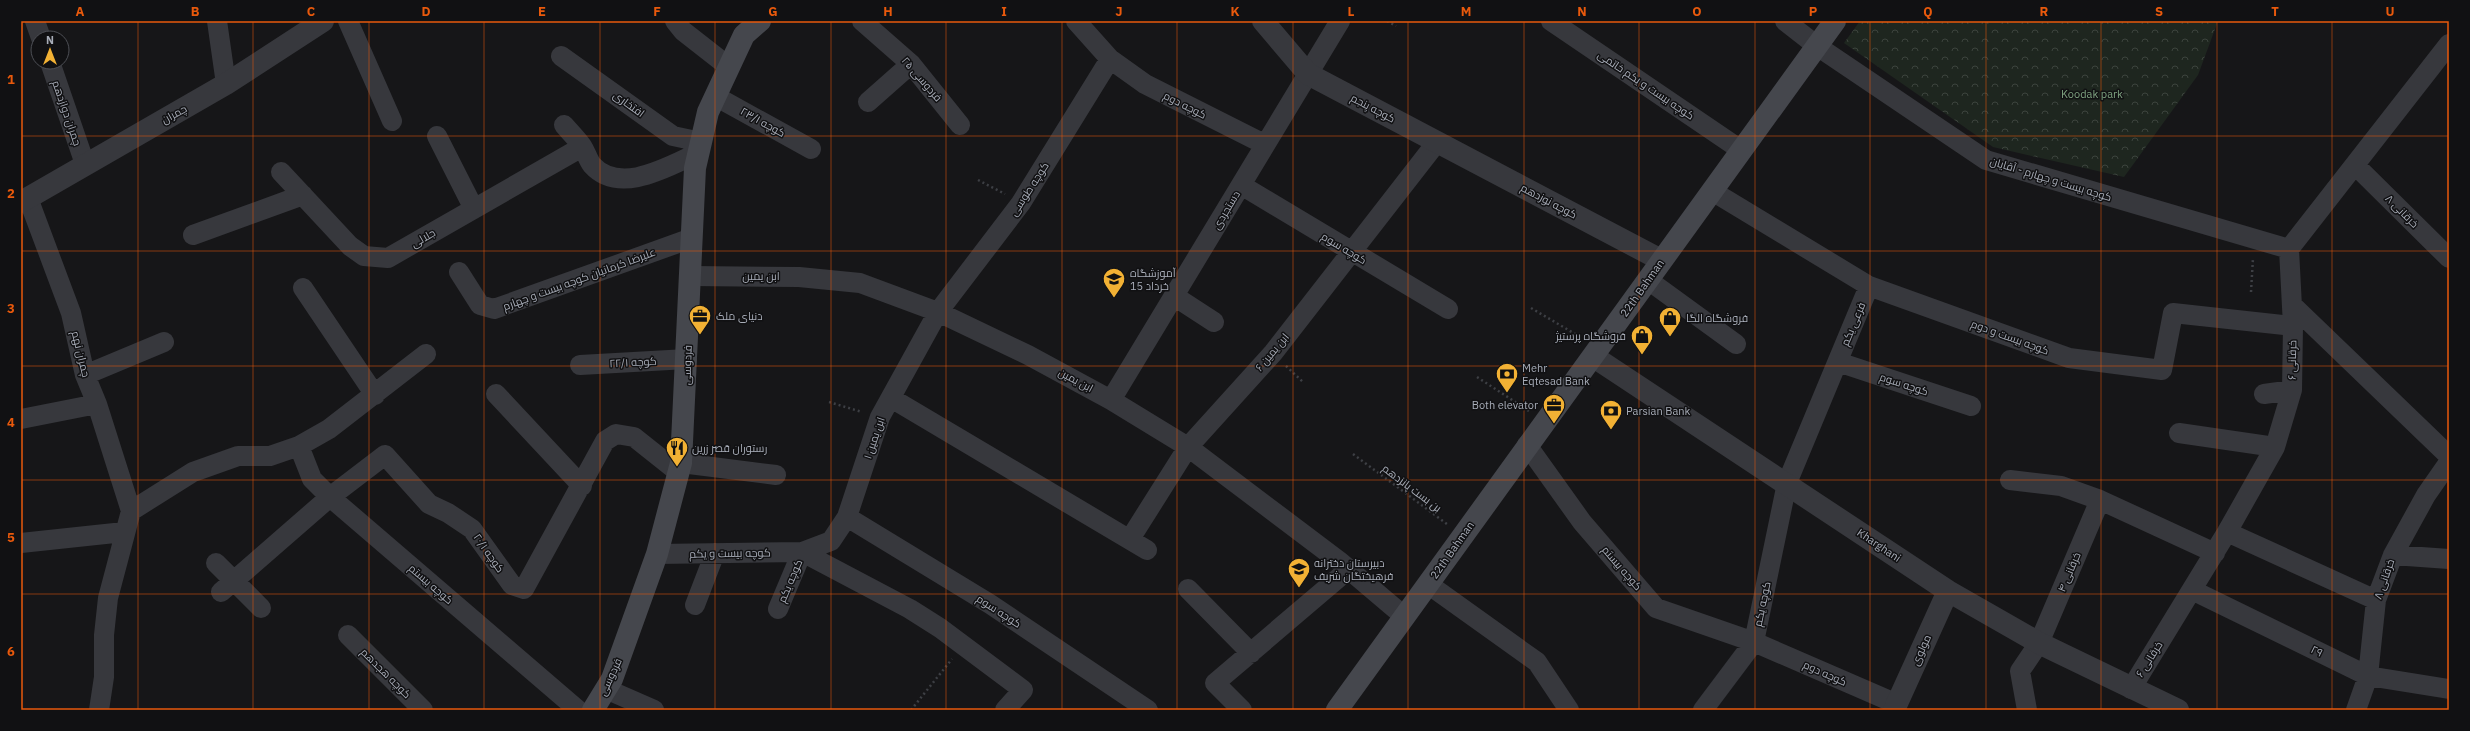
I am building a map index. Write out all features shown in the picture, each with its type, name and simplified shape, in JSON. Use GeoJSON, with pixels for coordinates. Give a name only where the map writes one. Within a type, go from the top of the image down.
{"type":"FeatureCollection","features":[{"type":"Feature","properties":{"kind":"main road","name":"فردوسی"},"geometry":{"type":"LineString","coordinates":[[593,710],[612,679],[657,554],[679,468],[687,359],[695,168],[708,112],[744,35],[760,21]]}},
{"type":"Feature","properties":{"kind":"main road","name":"22th Bahman"},"geometry":{"type":"LineString","coordinates":[[1337,710],[1405,617],[1461,535],[1597,353],[1661,260],[1835,21]]}},
{"type":"Feature","properties":{"kind":"street"},"geometry":{"type":"LineString","coordinates":[[217,21],[226,84]]}},
{"type":"Feature","properties":{"kind":"street","name":"چمران"},"geometry":{"type":"LineString","coordinates":[[25,200],[226,84],[323,21]]}},
{"type":"Feature","properties":{"kind":"street"},"geometry":{"type":"LineString","coordinates":[[348,21],[392,121]]}},
{"type":"Feature","properties":{"kind":"street"},"geometry":{"type":"LineString","coordinates":[[674,21],[683,31],[729,67]]}},
{"type":"Feature","properties":{"kind":"street","name":"فردوسی ۲۵"},"geometry":{"type":"LineString","coordinates":[[862,21],[911,64],[960,124]]}},
{"type":"Feature","properties":{"kind":"street","name":"کوچه دوم"},"geometry":{"type":"LineString","coordinates":[[1076,21],[1110,59],[1145,84],[1264,144]]}},
{"type":"Feature","properties":{"kind":"street"},"geometry":{"type":"LineString","coordinates":[[1263,21],[1308,74]]}},
{"type":"Feature","properties":{"kind":"street","name":"دستجردی"},"geometry":{"type":"LineString","coordinates":[[1111,400],[1264,144],[1340,21]]}},
{"type":"Feature","properties":{"kind":"street","name":"کوچه بیست و یکم خاتمی"},"geometry":{"type":"LineString","coordinates":[[1551,21],[1742,150]]}},
{"type":"Feature","properties":{"kind":"street","name":"کوچه بیست و چهارم - آقایان"},"geometry":{"type":"LineString","coordinates":[[1785,21],[1817,46],[1986,160],[2289,249]]}},
{"type":"Feature","properties":{"kind":"street"},"geometry":{"type":"LineString","coordinates":[[2289,249],[2449,44]]}},
{"type":"Feature","properties":{"kind":"street","name":"افتخاری"},"geometry":{"type":"LineString","coordinates":[[561,56],[673,136],[700,148]]}},
{"type":"Feature","properties":{"kind":"street","name":"کوچه طوسی"},"geometry":{"type":"LineString","coordinates":[[938,312],[1021,203],[1110,59]]}},
{"type":"Feature","properties":{"kind":"street"},"geometry":{"type":"LineString","coordinates":[[868,102],[911,64]]}},
{"type":"Feature","properties":{"kind":"street","name":"چمران دوازدهم"},"geometry":{"type":"LineString","coordinates":[[53,70],[85,164]]}},
{"type":"Feature","properties":{"kind":"street","name":"کوچه پنجم"},"geometry":{"type":"LineString","coordinates":[[1308,74],[1437,142]]}},
{"type":"Feature","properties":{"kind":"street","name":"کوچه ۲۳/۱"},"geometry":{"type":"LineString","coordinates":[[715,96],[811,149]]}},
{"type":"Feature","properties":{"kind":"street"},"geometry":{"type":"LineString","coordinates":[[564,124],[582,147],[592,165],[608,177],[628,178],[648,175],[700,148]]}},
{"type":"Feature","properties":{"kind":"street"},"geometry":{"type":"LineString","coordinates":[[437,136],[474,209]]}},
{"type":"Feature","properties":{"kind":"street"},"geometry":{"type":"LineString","coordinates":[[1351,252],[1437,142]]}},
{"type":"Feature","properties":{"kind":"street","name":"کوچه نوزدهم"},"geometry":{"type":"LineString","coordinates":[[1437,142],[1661,260]]}},
{"type":"Feature","properties":{"kind":"street","name":"جلالی"},"geometry":{"type":"LineString","coordinates":[[281,172],[350,246],[364,256],[388,258],[582,147]]}},
{"type":"Feature","properties":{"kind":"street","name":"خرقانی ۸"},"geometry":{"type":"LineString","coordinates":[[2355,165],[2449,258]]}},
{"type":"Feature","properties":{"kind":"street","name":"کوچه سوم"},"geometry":{"type":"LineString","coordinates":[[1241,184],[1351,252],[1448,309]]}},
{"type":"Feature","properties":{"kind":"street","name":"کوچه بیست و دوم"},"geometry":{"type":"LineString","coordinates":[[1712,191],[1869,286],[2069,358],[2162,370],[2173,313],[2293,326]]}},
{"type":"Feature","properties":{"kind":"street"},"geometry":{"type":"LineString","coordinates":[[192,235],[303,195]]}},
{"type":"Feature","properties":{"kind":"street","name":"چمران نهم"},"geometry":{"type":"LineString","coordinates":[[25,200],[71,313],[85,375],[97,404],[131,511]]}},
{"type":"Feature","properties":{"kind":"street","name":"علیرضا کرمانیان کوچه بیست و چهارم"},"geometry":{"type":"LineString","coordinates":[[459,272],[480,305],[494,309],[692,238]]}},
{"type":"Feature","properties":{"kind":"street","name":"خرقانی ۶"},"geometry":{"type":"LineString","coordinates":[[2131,689],[2228,532],[2275,447],[2292,390],[2293,326],[2289,249]]}},
{"type":"Feature","properties":{"kind":"street","name":"ابن یمین ۶"},"geometry":{"type":"LineString","coordinates":[[1130,539],[1188,448],[1273,353],[1351,252]]}},
{"type":"Feature","properties":{"kind":"street","name":"ابن یمین"},"geometry":{"type":"LineString","coordinates":[[691,276],[798,277],[860,283],[938,312],[1028,355],[1111,400],[1188,448],[1225,473],[1349,569],[1405,617]]}},
{"type":"Feature","properties":{"kind":"street"},"geometry":{"type":"LineString","coordinates":[[1648,280],[1736,344]]}},
{"type":"Feature","properties":{"kind":"street","name":"فرعی یکم"},"geometry":{"type":"LineString","coordinates":[[1838,362],[1869,286]]}},
{"type":"Feature","properties":{"kind":"street"},"geometry":{"type":"LineString","coordinates":[[303,288],[376,394]]}},
{"type":"Feature","properties":{"kind":"street"},"geometry":{"type":"LineString","coordinates":[[1174,296],[1214,322]]}},
{"type":"Feature","properties":{"kind":"street"},"geometry":{"type":"LineString","coordinates":[[2292,305],[2449,456]]}},
{"type":"Feature","properties":{"kind":"street","name":"ابن یمین ۱"},"geometry":{"type":"LineString","coordinates":[[802,552],[831,541],[847,517],[880,417],[938,312]]}},
{"type":"Feature","properties":{"kind":"street"},"geometry":{"type":"LineString","coordinates":[[85,375],[164,342]]}},
{"type":"Feature","properties":{"kind":"street","name":"Kharghani"},"geometry":{"type":"LineString","coordinates":[[1597,353],[1948,591],[2039,643],[2131,689],[2178,710]]}},
{"type":"Feature","properties":{"kind":"street"},"geometry":{"type":"LineString","coordinates":[[99,710],[104,677],[104,635],[108,598],[124,532],[131,511],[192,472],[238,456],[270,456],[299,446],[329,429],[426,354]]}},
{"type":"Feature","properties":{"kind":"street","name":"کوچه ۲۲/۱"},"geometry":{"type":"LineString","coordinates":[[580,364],[687,359]]}},
{"type":"Feature","properties":{"kind":"street"},"geometry":{"type":"LineString","coordinates":[[1787,483],[1838,362]]}},
{"type":"Feature","properties":{"kind":"street","name":"کوچه سوم"},"geometry":{"type":"LineString","coordinates":[[1838,362],[1971,406]]}},
{"type":"Feature","properties":{"kind":"street"},"geometry":{"type":"LineString","coordinates":[[2264,394],[2292,390]]}},
{"type":"Feature","properties":{"kind":"street"},"geometry":{"type":"LineString","coordinates":[[496,394],[582,486]]}},
{"type":"Feature","properties":{"kind":"street"},"geometry":{"type":"LineString","coordinates":[[891,398],[1147,550]]}},
{"type":"Feature","properties":{"kind":"street"},"geometry":{"type":"LineString","coordinates":[[21,419],[97,404]]}},
{"type":"Feature","properties":{"kind":"street"},"geometry":{"type":"LineString","coordinates":[[2180,433],[2275,447]]}},
{"type":"Feature","properties":{"kind":"street","name":"کوچه ۲۰/۱"},"geometry":{"type":"LineString","coordinates":[[227,587],[330,497],[384,455],[429,504],[448,513],[472,529],[512,585],[524,590],[582,486],[605,441],[616,434],[634,437],[679,468]]}},
{"type":"Feature","properties":{"kind":"street","name":"کوچه بیستم"},"geometry":{"type":"LineString","coordinates":[[1527,445],[1582,522],[1656,608],[1754,642]]}},
{"type":"Feature","properties":{"kind":"street","name":"کوچه بیستم"},"geometry":{"type":"LineString","coordinates":[[299,446],[312,479],[330,497],[578,710]]}},
{"type":"Feature","properties":{"kind":"street","name":"خرقانی ۸"},"geometry":{"type":"LineString","coordinates":[[2356,710],[2368,676],[2376,600],[2393,554],[2426,494],[2449,462]]}},
{"type":"Feature","properties":{"kind":"street"},"geometry":{"type":"LineString","coordinates":[[679,468],[776,475]]}},
{"type":"Feature","properties":{"kind":"street"},"geometry":{"type":"LineString","coordinates":[[2010,480],[2061,486],[2100,500],[2215,553]]}},
{"type":"Feature","properties":{"kind":"street","name":"کوچه یکم"},"geometry":{"type":"LineString","coordinates":[[1703,710],[1754,642],[1787,483]]}},
{"type":"Feature","properties":{"kind":"street","name":"خرقانی ۴"},"geometry":{"type":"LineString","coordinates":[[2027,710],[2020,671],[2039,643],[2100,500]]}},
{"type":"Feature","properties":{"kind":"street","name":"کوچه سوم"},"geometry":{"type":"LineString","coordinates":[[847,517],[990,604],[1148,710]]}},
{"type":"Feature","properties":{"kind":"street"},"geometry":{"type":"LineString","coordinates":[[21,543],[124,532]]}},
{"type":"Feature","properties":{"kind":"street"},"geometry":{"type":"LineString","coordinates":[[2228,532],[2376,600]]}},
{"type":"Feature","properties":{"kind":"street"},"geometry":{"type":"LineString","coordinates":[[802,552],[910,609],[963,645],[1023,690],[1005,710]]}},
{"type":"Feature","properties":{"kind":"street","name":"کوچه یکم"},"geometry":{"type":"LineString","coordinates":[[778,610],[802,552]]}},
{"type":"Feature","properties":{"kind":"street","name":"کوچه بیست و یکم"},"geometry":{"type":"LineString","coordinates":[[657,554],[802,552]]}},
{"type":"Feature","properties":{"kind":"street"},"geometry":{"type":"LineString","coordinates":[[695,605],[715,553]]}},
{"type":"Feature","properties":{"kind":"street"},"geometry":{"type":"LineString","coordinates":[[2393,554],[2449,559]]}},
{"type":"Feature","properties":{"kind":"street"},"geometry":{"type":"LineString","coordinates":[[216,563],[227,587],[261,608]]}},
{"type":"Feature","properties":{"kind":"street"},"geometry":{"type":"LineString","coordinates":[[1242,710],[1215,683],[1349,569]]}},
{"type":"Feature","properties":{"kind":"street"},"geometry":{"type":"LineString","coordinates":[[1428,584],[1537,662],[1569,710]]}},
{"type":"Feature","properties":{"kind":"street"},"geometry":{"type":"LineString","coordinates":[[1188,590],[1251,653]]}},
{"type":"Feature","properties":{"kind":"street","name":"۲۹"},"geometry":{"type":"LineString","coordinates":[[2192,590],[2368,676],[2449,689]]}},
{"type":"Feature","properties":{"kind":"street","name":"مولوی"},"geometry":{"type":"LineString","coordinates":[[1896,707],[1948,591]]}},
{"type":"Feature","properties":{"kind":"street","name":"کوچه هجدهم"},"geometry":{"type":"LineString","coordinates":[[348,635],[424,710]]}},
{"type":"Feature","properties":{"kind":"street","name":"کوچه دوم"},"geometry":{"type":"LineString","coordinates":[[1754,642],[1896,707]]}},
{"type":"Feature","properties":{"kind":"street"},"geometry":{"type":"LineString","coordinates":[[606,689],[654,710]]}},
{"type":"Feature","properties":{"kind":"path"},"geometry":{"type":"LineString","coordinates":[[1387,21],[1396,26]]}},
{"type":"Feature","properties":{"kind":"path"},"geometry":{"type":"LineString","coordinates":[[978,180],[1021,203]]}},
{"type":"Feature","properties":{"kind":"path"},"geometry":{"type":"LineString","coordinates":[[2251,292],[2255,239]]}},
{"type":"Feature","properties":{"kind":"path"},"geometry":{"type":"LineString","coordinates":[[1531,308],[1597,353]]}},
{"type":"Feature","properties":{"kind":"path"},"geometry":{"type":"LineString","coordinates":[[1273,353],[1303,382]]}},
{"type":"Feature","properties":{"kind":"path"},"geometry":{"type":"LineString","coordinates":[[1477,377],[1545,421]]}},
{"type":"Feature","properties":{"kind":"path"},"geometry":{"type":"LineString","coordinates":[[829,402],[880,417]]}},
{"type":"Feature","properties":{"kind":"path","name":"بن بست پانزدهم"},"geometry":{"type":"LineString","coordinates":[[1353,454],[1461,535]]}},
{"type":"Feature","properties":{"kind":"path"},"geometry":{"type":"LineString","coordinates":[[911,710],[963,645]]}},
{"type":"Feature","properties":{"kind":"green space","name":"Koodak park"},"geometry":{"type":"Polygon","coordinates":[[[1860,21],[2218,21],[2198,75],[2124,177],[1993,147],[1844,43],[1860,21]]]}},
{"type":"Feature","properties":{"kind":"place","name":"آموزشگاه 15 خرداد"},"geometry":{"type":"Point","coordinates":[1114,298]}},
{"type":"Feature","properties":{"kind":"place","name":"دنیای ملک"},"geometry":{"type":"Point","coordinates":[700,336]}},
{"type":"Feature","properties":{"kind":"place","name":"فروشگاه الگا"},"geometry":{"type":"Point","coordinates":[1670,338]}},
{"type":"Feature","properties":{"kind":"place","name":"فروشگاه پرستيژ"},"geometry":{"type":"Point","coordinates":[1642,356]}},
{"type":"Feature","properties":{"kind":"place","name":"Mehr Eqtesad Bank"},"geometry":{"type":"Point","coordinates":[1507,394]}},
{"type":"Feature","properties":{"kind":"place","name":"Both elevator"},"geometry":{"type":"Point","coordinates":[1554,424]}},
{"type":"Feature","properties":{"kind":"place","name":"Parsian Bank"},"geometry":{"type":"Point","coordinates":[1611,430]}},
{"type":"Feature","properties":{"kind":"place","name":"رستوران قصر زرین"},"geometry":{"type":"Point","coordinates":[677,468]}},
{"type":"Feature","properties":{"kind":"place","name":"دبیرستان دخترانه فرهیختگان شریف"},"geometry":{"type":"Point","coordinates":[1299,588]}}]}
